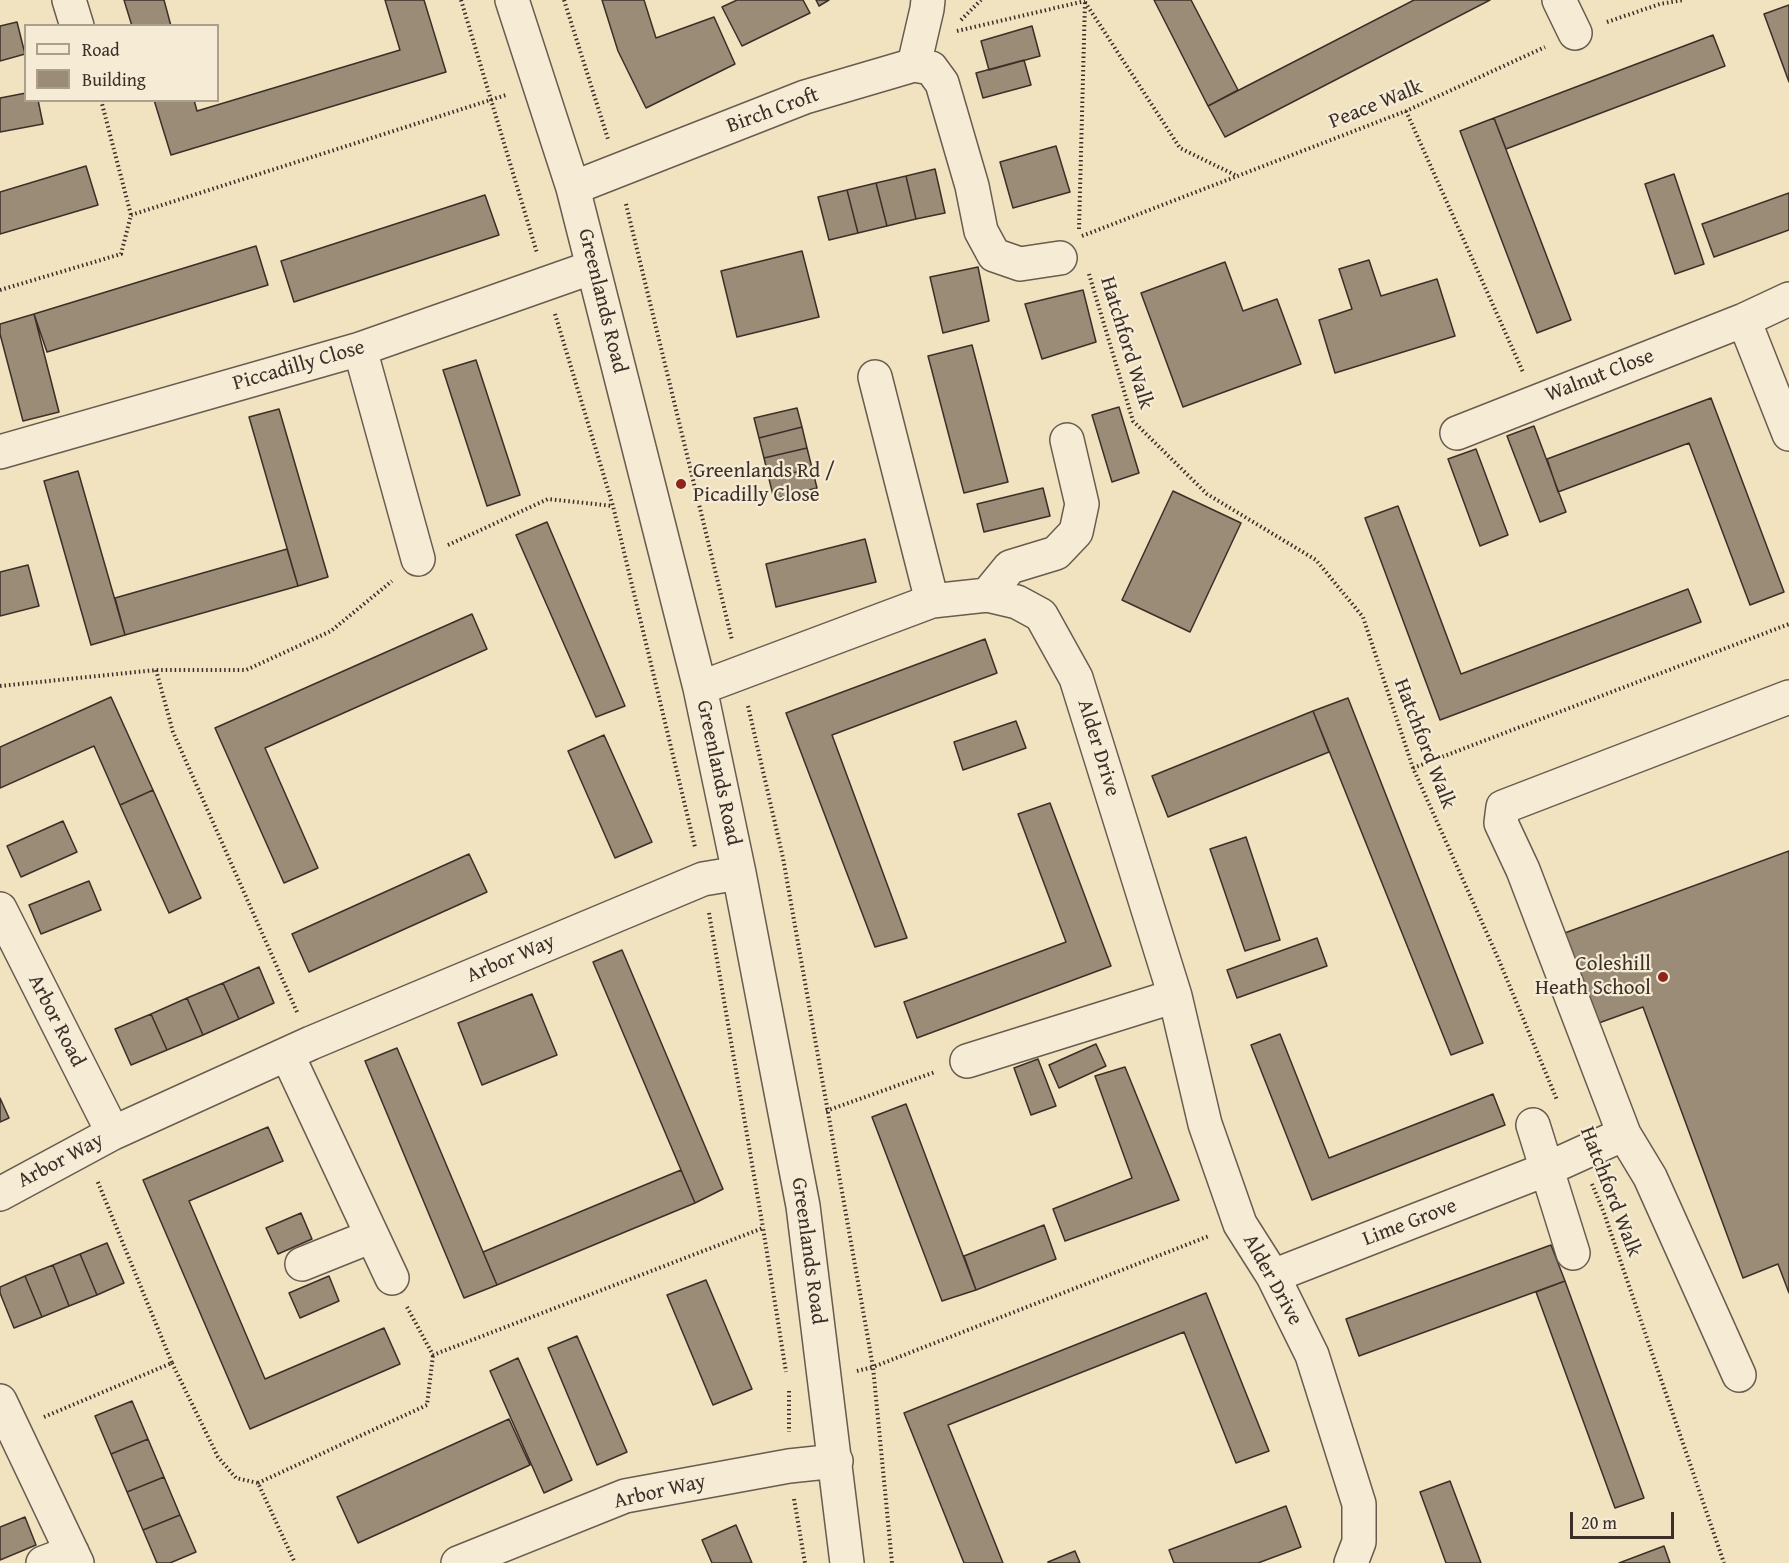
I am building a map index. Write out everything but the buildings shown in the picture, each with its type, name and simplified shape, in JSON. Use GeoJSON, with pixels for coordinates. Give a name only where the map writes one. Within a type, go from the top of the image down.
{"type":"FeatureCollection","features":[{"type":"Feature","properties":{"kind":"street"},"geometry":{"type":"LineString","coordinates":[[69,0],[77,24]]}},
{"type":"Feature","properties":{"kind":"street","name":"Greenlands Road"},"geometry":{"type":"LineString","coordinates":[[512,0],[573,188],[700,688],[739,873],[803,1206],[848,1563]]}},
{"type":"Feature","properties":{"kind":"street"},"geometry":{"type":"LineString","coordinates":[[928,0],[914,65],[931,68],[942,83],[972,186],[981,231],[994,255],[1020,264],[1075,255]]}},
{"type":"Feature","properties":{"kind":"street"},"geometry":{"type":"LineString","coordinates":[[1559,0],[1575,33]]}},
{"type":"Feature","properties":{"kind":"street","name":"Birch Croft"},"geometry":{"type":"LineString","coordinates":[[573,188],[805,97],[914,65]]}},
{"type":"Feature","properties":{"kind":"street","name":"Piccadilly Close"},"geometry":{"type":"LineString","coordinates":[[0,452],[360,349],[593,267]]}},
{"type":"Feature","properties":{"kind":"street","name":"Walnut Close"},"geometry":{"type":"LineString","coordinates":[[1456,433],[1744,320],[1789,299]]}},
{"type":"Feature","properties":{"kind":"street"},"geometry":{"type":"LineString","coordinates":[[1744,320],[1789,434]]}},
{"type":"Feature","properties":{"kind":"street"},"geometry":{"type":"LineString","coordinates":[[360,349],[418,559]]}},
{"type":"Feature","properties":{"kind":"street"},"geometry":{"type":"LineString","coordinates":[[875,377],[932,601]]}},
{"type":"Feature","properties":{"kind":"street"},"geometry":{"type":"LineString","coordinates":[[987,596],[1010,567],[1056,553],[1076,532],[1083,504],[1067,440]]}},
{"type":"Feature","properties":{"kind":"street","name":"Alder Drive"},"geometry":{"type":"LineString","coordinates":[[700,688],[932,601],[987,596],[1017,602],[1041,615],[1076,678],[1175,996],[1205,1124],[1240,1224],[1274,1276],[1312,1355],[1359,1504],[1359,1542],[1351,1563]]}},
{"type":"Feature","properties":{"kind":"street"},"geometry":{"type":"LineString","coordinates":[[1739,1375],[1650,1178],[1624,1134],[1523,870],[1501,823],[1503,807],[1789,697]]}},
{"type":"Feature","properties":{"kind":"street","name":"Arbor Way"},"geometry":{"type":"LineString","coordinates":[[0,1194],[98,1140],[299,1049],[703,879],[739,873]]}},
{"type":"Feature","properties":{"kind":"street","name":"Arbor Road"},"geometry":{"type":"LineString","coordinates":[[0,909],[98,1140]]}},
{"type":"Feature","properties":{"kind":"street"},"geometry":{"type":"LineString","coordinates":[[967,1061],[1175,996]]}},
{"type":"Feature","properties":{"kind":"street"},"geometry":{"type":"LineString","coordinates":[[299,1049],[372,1236],[392,1278]]}},
{"type":"Feature","properties":{"kind":"street"},"geometry":{"type":"LineString","coordinates":[[1533,1125],[1573,1252]]}},
{"type":"Feature","properties":{"kind":"street","name":"Lime Grove"},"geometry":{"type":"LineString","coordinates":[[1274,1276],[1547,1169],[1624,1134]]}},
{"type":"Feature","properties":{"kind":"street"},"geometry":{"type":"LineString","coordinates":[[302,1264],[372,1236]]}},
{"type":"Feature","properties":{"kind":"street"},"geometry":{"type":"LineString","coordinates":[[6,1415],[64,1559]]}},
{"type":"Feature","properties":{"kind":"street","name":"Arbor Way"},"geometry":{"type":"LineString","coordinates":[[458,1563],[625,1496],[789,1466],[836,1461]]}},
{"type":"Feature","properties":{"kind":"path"},"geometry":{"type":"LineString","coordinates":[[460,0],[613,506],[703,879],[787,1376]]}},
{"type":"Feature","properties":{"kind":"path"},"geometry":{"type":"LineString","coordinates":[[564,0],[618,170],[783,858],[873,1367],[1240,1224]]}},
{"type":"Feature","properties":{"kind":"path"},"geometry":{"type":"LineString","coordinates":[[981,0],[948,33],[1084,1],[1180,148],[1236,175]]}},
{"type":"Feature","properties":{"kind":"path","name":"Peace Walk"},"geometry":{"type":"LineString","coordinates":[[1075,255],[1236,175],[1406,111],[1575,33],[1660,4],[1684,0]]}},
{"type":"Feature","properties":{"kind":"path","name":"Hatchford Walk"},"geometry":{"type":"LineString","coordinates":[[1084,1],[1075,255],[1133,422],[1207,494],[1316,560],[1363,617],[1413,768],[1498,957],[1557,1100]]}},
{"type":"Feature","properties":{"kind":"path"},"geometry":{"type":"LineString","coordinates":[[131,215],[539,84]]}},
{"type":"Feature","properties":{"kind":"path"},"geometry":{"type":"LineString","coordinates":[[0,290],[121,254],[131,215],[102,102]]}},
{"type":"Feature","properties":{"kind":"path"},"geometry":{"type":"LineString","coordinates":[[1406,111],[1536,400]]}},
{"type":"Feature","properties":{"kind":"path"},"geometry":{"type":"LineString","coordinates":[[0,686],[156,670],[246,670],[331,630],[418,559],[548,499],[613,506]]}},
{"type":"Feature","properties":{"kind":"path"},"geometry":{"type":"LineString","coordinates":[[1413,768],[1789,624]]}},
{"type":"Feature","properties":{"kind":"path"},"geometry":{"type":"LineString","coordinates":[[156,670],[173,732],[299,1049]]}},
{"type":"Feature","properties":{"kind":"path"},"geometry":{"type":"LineString","coordinates":[[826,1111],[967,1061]]}},
{"type":"Feature","properties":{"kind":"path"},"geometry":{"type":"LineString","coordinates":[[98,1140],[172,1363],[218,1458],[236,1478],[258,1483],[427,1405],[434,1355],[392,1278]]}},
{"type":"Feature","properties":{"kind":"path","name":"Hatchford Walk"},"geometry":{"type":"LineString","coordinates":[[1580,1155],[1604,1213],[1724,1563]]}},
{"type":"Feature","properties":{"kind":"path"},"geometry":{"type":"LineString","coordinates":[[434,1355],[763,1228]]}},
{"type":"Feature","properties":{"kind":"path"},"geometry":{"type":"LineString","coordinates":[[6,1415],[172,1363]]}},
{"type":"Feature","properties":{"kind":"path"},"geometry":{"type":"LineString","coordinates":[[258,1483],[295,1563]]}},
{"type":"Feature","properties":{"kind":"place","name":"Greenlands Rd / Picadilly Close"},"geometry":{"type":"Point","coordinates":[681,484]}},
{"type":"Feature","properties":{"kind":"place","name":"Coleshill Heath School"},"geometry":{"type":"Point","coordinates":[1663,977]}}]}
